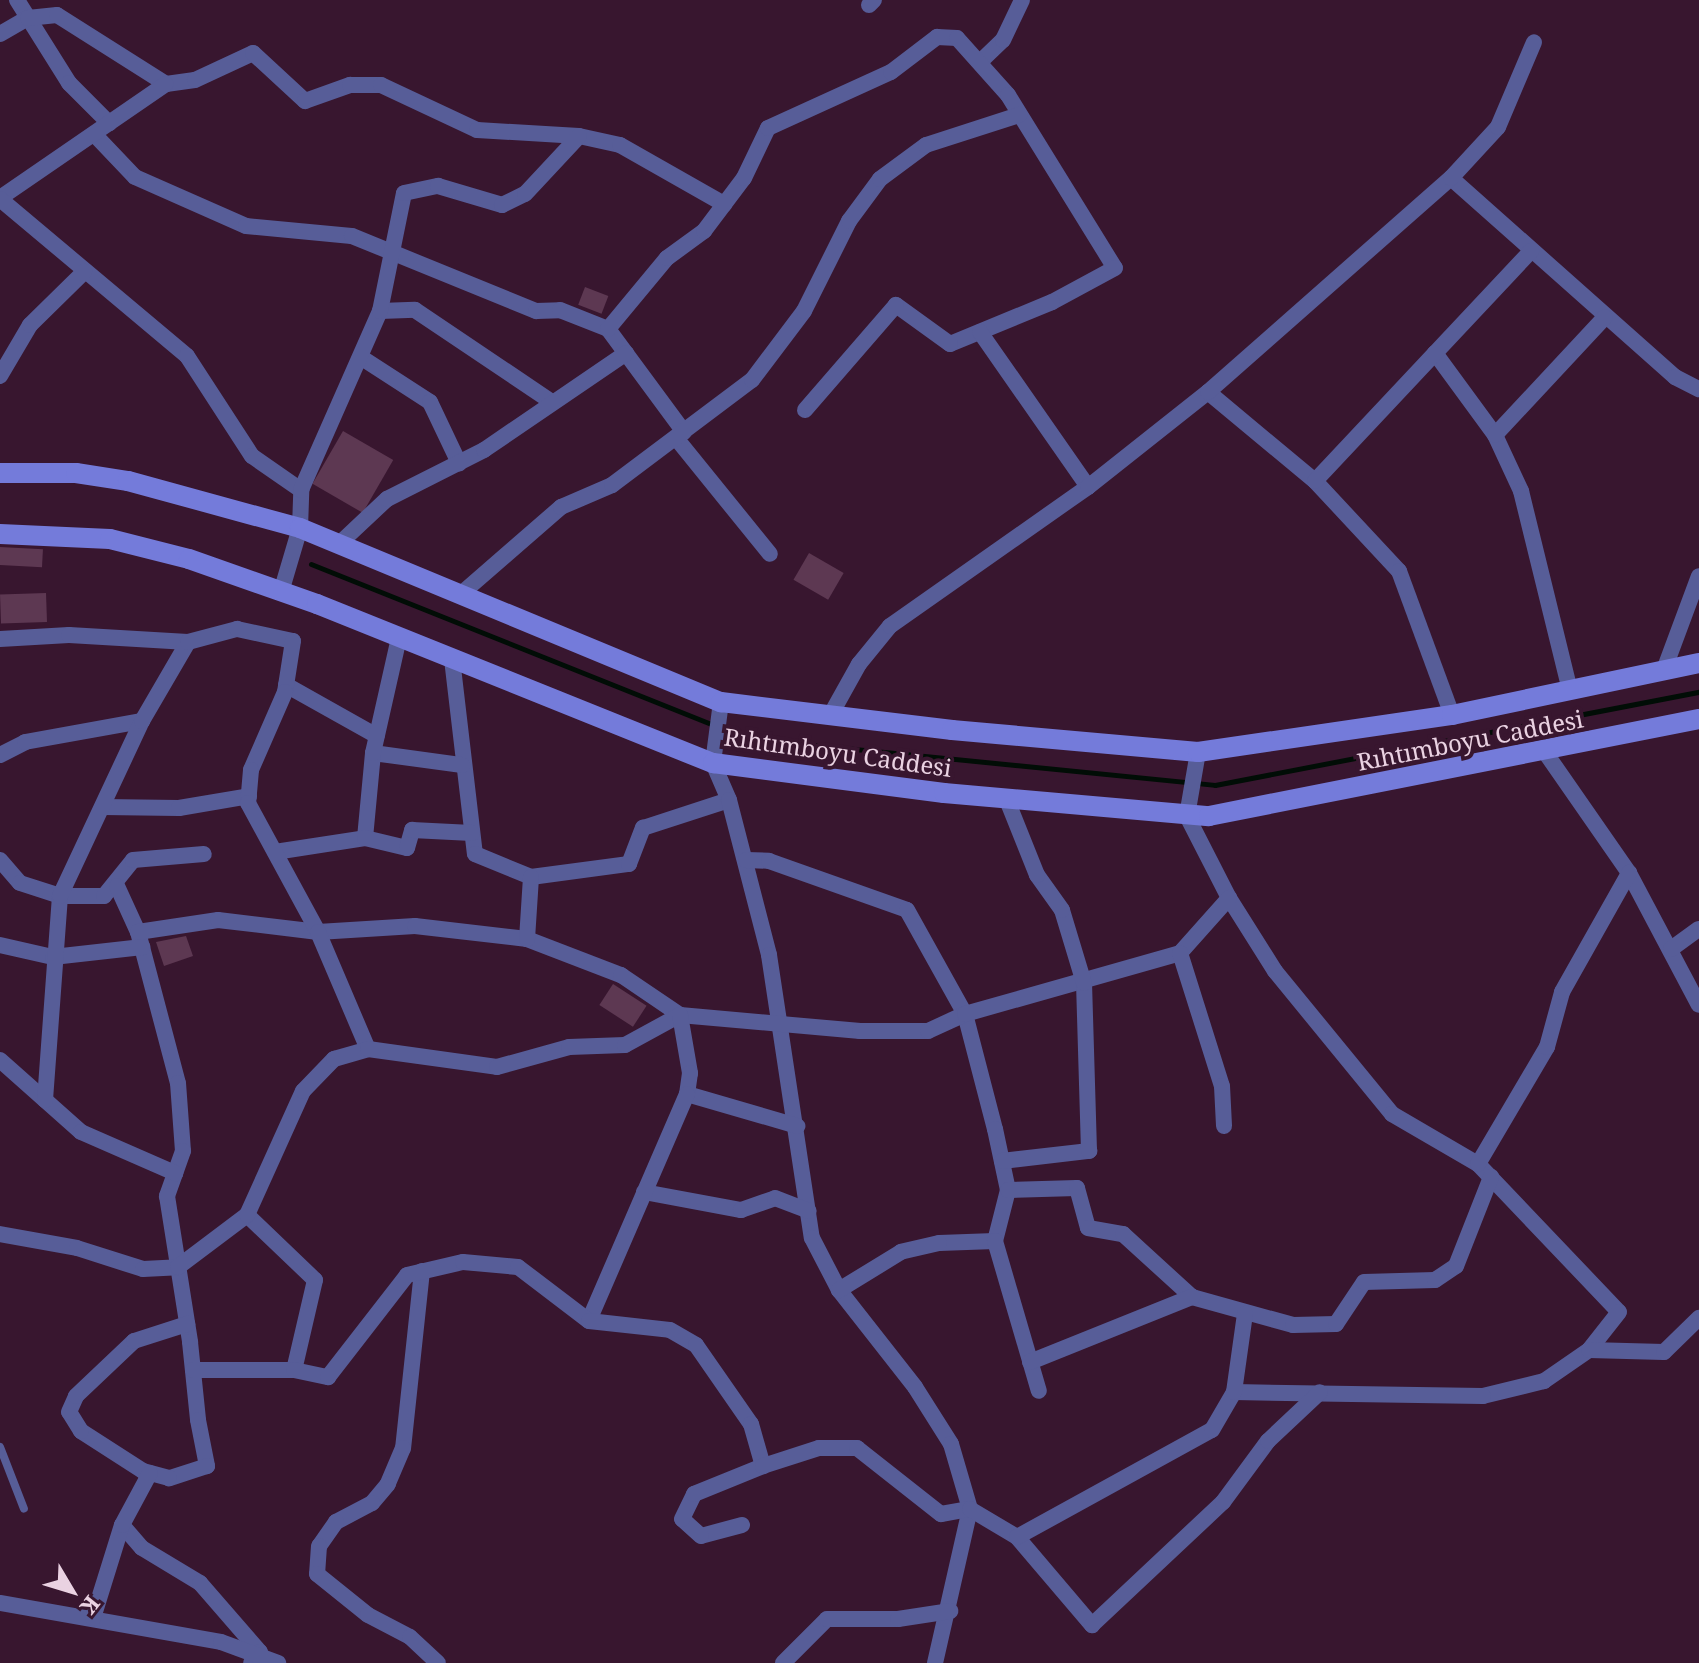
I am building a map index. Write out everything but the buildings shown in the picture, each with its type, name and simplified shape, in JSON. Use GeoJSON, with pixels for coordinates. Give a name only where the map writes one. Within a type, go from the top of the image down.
{"type":"FeatureCollection","features":[{"type":"Feature","properties":{"kind":"street"},"geometry":{"type":"LineString","coordinates":[[17,0],[69,83],[109,123]]}},
{"type":"Feature","properties":{"kind":"street"},"geometry":{"type":"LineString","coordinates":[[981,61],[1003,40],[1022,0]]}},
{"type":"Feature","properties":{"kind":"street"},"geometry":{"type":"LineString","coordinates":[[0,34],[28,18],[57,15],[166,84]]}},
{"type":"Feature","properties":{"kind":"street"},"geometry":{"type":"LineString","coordinates":[[608,329],[667,258],[704,231],[744,178],[768,128],[891,72],[937,37],[957,38],[981,61],[1019,115],[1115,268],[950,344],[896,305],[805,410]]}},
{"type":"Feature","properties":{"kind":"street"},"geometry":{"type":"LineString","coordinates":[[830,716],[859,664],[890,626],[1088,487],[1208,392],[1451,178],[1498,127],[1534,42]]}},
{"type":"Feature","properties":{"kind":"street"},"geometry":{"type":"LineString","coordinates":[[301,490],[252,456],[187,356],[0,199],[166,84],[195,80],[253,53],[305,101],[350,85],[381,85],[477,130],[579,136],[620,145],[724,204]]}},
{"type":"Feature","properties":{"kind":"street"},"geometry":{"type":"LineString","coordinates":[[461,594],[561,507],[612,485],[752,380],[804,311],[849,221],[880,179],[926,145],[1019,115]]}},
{"type":"Feature","properties":{"kind":"street"},"geometry":{"type":"LineString","coordinates":[[94,134],[135,177],[246,226],[352,236],[536,311],[560,310],[608,329],[680,435],[770,554]]}},
{"type":"Feature","properties":{"kind":"street"},"geometry":{"type":"LineString","coordinates":[[281,592],[300,528],[301,490],[362,358],[380,311],[404,193],[438,186],[502,205],[525,194],[579,136]]}},
{"type":"Feature","properties":{"kind":"street"},"geometry":{"type":"LineString","coordinates":[[1451,178],[1675,377],[1699,389]]}},
{"type":"Feature","properties":{"kind":"street"},"geometry":{"type":"LineString","coordinates":[[1315,481],[1531,251]]}},
{"type":"Feature","properties":{"kind":"street"},"geometry":{"type":"LineString","coordinates":[[0,376],[30,325],[84,272]]}},
{"type":"Feature","properties":{"kind":"street"},"geometry":{"type":"LineString","coordinates":[[380,311],[415,310],[552,402]]}},
{"type":"Feature","properties":{"kind":"street"},"geometry":{"type":"LineString","coordinates":[[1495,435],[1605,317]]}},
{"type":"Feature","properties":{"kind":"street"},"geometry":{"type":"LineString","coordinates":[[980,332],[1088,487]]}},
{"type":"Feature","properties":{"kind":"street"},"geometry":{"type":"LineString","coordinates":[[339,544],[387,499],[459,463],[626,353]]}},
{"type":"Feature","properties":{"kind":"street"},"geometry":{"type":"LineString","coordinates":[[1435,353],[1495,435],[1521,491],[1570,690]]}},
{"type":"Feature","properties":{"kind":"street"},"geometry":{"type":"LineString","coordinates":[[362,358],[430,402],[459,463]]}},
{"type":"Feature","properties":{"kind":"street"},"geometry":{"type":"LineString","coordinates":[[1208,392],[1315,481],[1399,571],[1452,715]]}},
{"type":"Feature","properties":{"kind":"street"},"geometry":{"type":"LineString","coordinates":[[0,473],[76,473],[128,481],[300,528],[461,594],[720,708],[830,716],[1197,760],[1452,715],[1699,663]]}},
{"type":"Feature","properties":{"kind":"street","name":"Rıhtımboyu Caddesi"},"geometry":{"type":"LineString","coordinates":[[0,534],[110,539],[281,592],[452,659],[714,752],[1007,800],[1191,806],[1241,812],[1699,719]]}},
{"type":"Feature","properties":{"kind":"street"},"geometry":{"type":"LineString","coordinates":[[1664,670],[1699,576]]}},
{"type":"Feature","properties":{"kind":"street"},"geometry":{"type":"LineString","coordinates":[[0,639],[69,635],[188,642],[237,629],[293,641],[286,685],[251,770],[249,796],[318,932],[368,1049]]}},
{"type":"Feature","properties":{"kind":"street"},"geometry":{"type":"LineString","coordinates":[[365,838],[375,745],[399,638]]}},
{"type":"Feature","properties":{"kind":"street"},"geometry":{"type":"LineString","coordinates":[[45,1100],[53,957],[60,896],[142,721],[188,642]]}},
{"type":"Feature","properties":{"kind":"street"},"geometry":{"type":"LineString","coordinates":[[452,659],[462,765],[475,854],[531,877],[629,864],[643,828],[729,800]]}},
{"type":"Feature","properties":{"kind":"street"},"geometry":{"type":"LineString","coordinates":[[286,685],[375,745],[462,765]]}},
{"type":"Feature","properties":{"kind":"street"},"geometry":{"type":"LineString","coordinates":[[720,708],[714,752],[746,860],[797,1126],[812,1238],[839,1290],[915,1387],[951,1444],[970,1509],[950,1611],[935,1663]]}},
{"type":"Feature","properties":{"kind":"street"},"geometry":{"type":"LineString","coordinates":[[0,755],[25,742],[142,721]]}},
{"type":"Feature","properties":{"kind":"street"},"geometry":{"type":"LineString","coordinates":[[1545,752],[1629,873],[1699,1005]]}},
{"type":"Feature","properties":{"kind":"street"},"geometry":{"type":"LineString","coordinates":[[1197,760],[1191,806],[1229,898],[1275,971],[1392,1114],[1478,1164],[1619,1312],[1589,1350],[1544,1381],[1483,1396],[1234,1392]]}},
{"type":"Feature","properties":{"kind":"street"},"geometry":{"type":"LineString","coordinates":[[103,807],[179,808],[249,796]]}},
{"type":"Feature","properties":{"kind":"street"},"geometry":{"type":"LineString","coordinates":[[1002,1161],[1089,1151],[1084,983],[1062,910],[1037,875],[1007,800]]}},
{"type":"Feature","properties":{"kind":"street"},"geometry":{"type":"LineString","coordinates":[[275,852],[365,838],[407,848],[412,830],[472,833]]}},
{"type":"Feature","properties":{"kind":"street"},"geometry":{"type":"LineString","coordinates":[[0,860],[20,883],[60,896],[104,896],[117,886],[133,860],[204,854]]}},
{"type":"Feature","properties":{"kind":"street"},"geometry":{"type":"LineString","coordinates":[[746,860],[769,861],[907,910],[965,1014],[1008,1190],[995,1241],[1039,1391]]}},
{"type":"Feature","properties":{"kind":"street"},"geometry":{"type":"LineString","coordinates":[[1478,1164],[1547,1047],[1562,992],[1629,873]]}},
{"type":"Feature","properties":{"kind":"street"},"geometry":{"type":"LineString","coordinates":[[527,939],[531,877]]}},
{"type":"Feature","properties":{"kind":"street"},"geometry":{"type":"LineString","coordinates":[[117,886],[140,940],[178,1083],[183,1151],[167,1196],[187,1324],[207,1466],[169,1478],[150,1473],[81,1431],[69,1412],[76,1396],[134,1341],[187,1324]]}},
{"type":"Feature","properties":{"kind":"street"},"geometry":{"type":"LineString","coordinates":[[0,945],[53,957],[140,940],[218,920],[318,932],[415,926],[527,939],[621,975],[680,1015],[778,1025],[928,1031],[965,1014],[1084,983],[1180,953],[1229,898]]}},
{"type":"Feature","properties":{"kind":"street"},"geometry":{"type":"LineString","coordinates":[[1671,949],[1699,929]]}},
{"type":"Feature","properties":{"kind":"street"},"geometry":{"type":"LineString","coordinates":[[1180,953],[1222,1086],[1224,1126]]}},
{"type":"Feature","properties":{"kind":"street"},"geometry":{"type":"LineString","coordinates":[[0,1234],[77,1248],[143,1269],[178,1267],[247,1215],[303,1091],[334,1059],[368,1049],[497,1067],[569,1047],[625,1045],[680,1015]]}},
{"type":"Feature","properties":{"kind":"street"},"geometry":{"type":"LineString","coordinates":[[589,1321],[687,1094],[690,1073],[680,1015]]}},
{"type":"Feature","properties":{"kind":"street"},"geometry":{"type":"LineString","coordinates":[[0,1060],[81,1132],[175,1173]]}},
{"type":"Feature","properties":{"kind":"street"},"geometry":{"type":"LineString","coordinates":[[687,1094],[797,1126]]}},
{"type":"Feature","properties":{"kind":"street"},"geometry":{"type":"LineString","coordinates":[[1008,1190],[1077,1188],[1088,1228],[1123,1234],[1192,1297],[1293,1325],[1336,1324],[1364,1282],[1435,1280],[1456,1266],[1491,1177]]}},
{"type":"Feature","properties":{"kind":"street"},"geometry":{"type":"LineString","coordinates":[[644,1192],[741,1210],[775,1198],[809,1211]]}},
{"type":"Feature","properties":{"kind":"street"},"geometry":{"type":"LineString","coordinates":[[247,1215],[315,1280],[294,1370]]}},
{"type":"Feature","properties":{"kind":"street"},"geometry":{"type":"LineString","coordinates":[[839,1290],[901,1252],[939,1243],[995,1241]]}},
{"type":"Feature","properties":{"kind":"street"},"geometry":{"type":"LineString","coordinates":[[193,1370],[294,1370],[328,1377],[407,1275],[463,1262],[518,1267],[589,1321],[670,1330],[696,1345],[751,1424],[763,1466]]}},
{"type":"Feature","properties":{"kind":"street"},"geometry":{"type":"LineString","coordinates":[[422,1271],[403,1448],[388,1484],[372,1503],[336,1522],[319,1546],[317,1574],[368,1615],[410,1637],[438,1663]]}},
{"type":"Feature","properties":{"kind":"street"},"geometry":{"type":"LineString","coordinates":[[1030,1362],[1192,1297]]}},
{"type":"Feature","properties":{"kind":"street"},"geometry":{"type":"LineString","coordinates":[[1017,1537],[1212,1430],[1234,1392],[1245,1314]]}},
{"type":"Feature","properties":{"kind":"street"},"geometry":{"type":"LineString","coordinates":[[1589,1350],[1664,1352],[1699,1318]]}},
{"type":"Feature","properties":{"kind":"street"},"geometry":{"type":"LineString","coordinates":[[742,1525],[701,1536],[682,1519],[694,1494],[763,1466],[819,1448],[857,1448],[941,1514],[970,1509],[1017,1537],[1092,1625],[1223,1502],[1268,1441],[1320,1392]]}},
{"type":"Feature","properties":{"kind":"street"},"geometry":{"type":"LineString","coordinates":[[93,1618],[122,1525],[150,1473]]}},
{"type":"Feature","properties":{"kind":"street"},"geometry":{"type":"LineString","coordinates":[[122,1525],[142,1548],[200,1583],[255,1658]]}},
{"type":"Feature","properties":{"kind":"street"},"geometry":{"type":"LineString","coordinates":[[0,1603],[93,1618],[278,1663]]}},
{"type":"Feature","properties":{"kind":"street"},"geometry":{"type":"LineString","coordinates":[[783,1663],[827,1619],[898,1619],[950,1611]]}},
{"type":"Feature","properties":{"kind":"lane"},"geometry":{"type":"LineString","coordinates":[[0,1447],[24,1509]]}},
{"type":"Feature","properties":{"kind":"waterway"},"geometry":{"type":"LineString","coordinates":[[311,564],[745,738],[1215,785],[1699,692]]}}]}
